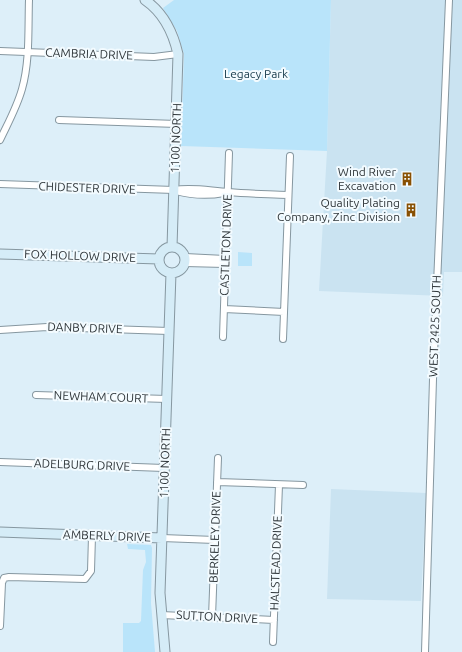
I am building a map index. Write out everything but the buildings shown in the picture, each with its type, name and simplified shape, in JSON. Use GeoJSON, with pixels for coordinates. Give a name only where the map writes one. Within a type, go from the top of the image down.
{"type":"FeatureCollection","features":[{"type":"Feature","properties":{"kind":"street"},"geometry":{"type":"LineString","coordinates":[[0,138],[22,89],[27,52],[29,0]]}},
{"type":"Feature","properties":{"kind":"street","name":"1100 NORTH"},"geometry":{"type":"LineString","coordinates":[[146,0],[166,21],[173,34],[178,54],[172,246]]}},
{"type":"Feature","properties":{"kind":"street","name":"WEST 2425 SOUTH"},"geometry":{"type":"LineString","coordinates":[[425,652],[433,379],[449,0]]}},
{"type":"Feature","properties":{"kind":"street","name":"CAMBRIA DRIVE"},"geometry":{"type":"LineString","coordinates":[[0,51],[154,56],[178,54]]}},
{"type":"Feature","properties":{"kind":"street"},"geometry":{"type":"LineString","coordinates":[[59,120],[177,124]]}},
{"type":"Feature","properties":{"kind":"street","name":"CASTLETON DRIVE"},"geometry":{"type":"LineString","coordinates":[[223,337],[229,154]]}},
{"type":"Feature","properties":{"kind":"street"},"geometry":{"type":"LineString","coordinates":[[283,339],[290,156]]}},
{"type":"Feature","properties":{"kind":"street","name":"CHIDESTER DRIVE"},"geometry":{"type":"LineString","coordinates":[[0,184],[174,190],[193,188],[213,189],[228,192],[288,195]]}},
{"type":"Feature","properties":{"kind":"street"},"geometry":{"type":"LineString","coordinates":[[172,246],[181,250],[185,260],[181,270],[171,273],[162,268],[159,259],[163,250],[172,246]]}},
{"type":"Feature","properties":{"kind":"street","name":"FOX HOLLOW DRIVE"},"geometry":{"type":"LineString","coordinates":[[0,254],[159,259]]}},
{"type":"Feature","properties":{"kind":"street"},"geometry":{"type":"LineString","coordinates":[[185,260],[225,262]]}},
{"type":"Feature","properties":{"kind":"street","name":"1100 NORTH"},"geometry":{"type":"LineString","coordinates":[[165,652],[161,615],[162,538],[171,273]]}},
{"type":"Feature","properties":{"kind":"street"},"geometry":{"type":"LineString","coordinates":[[224,310],[284,312]]}},
{"type":"Feature","properties":{"kind":"street","name":"DANBY DRIVE"},"geometry":{"type":"LineString","coordinates":[[0,330],[46,326],[169,331]]}},
{"type":"Feature","properties":{"kind":"street","name":"NEWHAM COURT"},"geometry":{"type":"LineString","coordinates":[[36,395],[167,399]]}},
{"type":"Feature","properties":{"kind":"street","name":"BERKELEY DRIVE"},"geometry":{"type":"LineString","coordinates":[[212,617],[218,458]]}},
{"type":"Feature","properties":{"kind":"street","name":"ADELBURG DRIVE"},"geometry":{"type":"LineString","coordinates":[[0,462],[164,468]]}},
{"type":"Feature","properties":{"kind":"street"},"geometry":{"type":"LineString","coordinates":[[217,482],[303,485]]}},
{"type":"Feature","properties":{"kind":"street","name":"HALSTEAD DRIVE"},"geometry":{"type":"LineString","coordinates":[[273,642],[279,484]]}},
{"type":"Feature","properties":{"kind":"street","name":"AMBERLY DRIVE"},"geometry":{"type":"LineString","coordinates":[[0,532],[215,540]]}},
{"type":"Feature","properties":{"kind":"street"},"geometry":{"type":"LineString","coordinates":[[0,626],[2,584],[4,578],[85,579],[91,571],[92,536]]}},
{"type":"Feature","properties":{"kind":"street","name":"SUTTON DRIVE"},"geometry":{"type":"LineString","coordinates":[[161,615],[274,620]]}},
{"type":"Feature","properties":{"kind":"shaded area"},"geometry":{"type":"Polygon","coordinates":[[[331,0],[462,0],[462,272],[444,272],[443,296],[319,291],[327,151],[331,0]]]}},
{"type":"Feature","properties":{"kind":"shaded area"},"geometry":{"type":"Polygon","coordinates":[[[331,489],[426,493],[421,601],[327,599],[331,489]]]}},
{"type":"Feature","properties":{"kind":"green space","name":"Legacy Park"},"geometry":{"type":"Polygon","coordinates":[[[174,0],[331,0],[327,151],[181,146],[184,54],[177,31],[163,8],[174,0]]]}},
{"type":"Feature","properties":{"kind":"green space"},"geometry":{"type":"Polygon","coordinates":[[[238,252],[252,253],[252,266],[238,266],[238,252]]]}},
{"type":"Feature","properties":{"kind":"green space"},"geometry":{"type":"Polygon","coordinates":[[[127,544],[151,545],[152,548],[151,603],[155,652],[123,652],[123,623],[139,623],[141,621],[143,570],[146,562],[145,550],[128,549],[127,544]]]}},
{"type":"Feature","properties":{"kind":"place","name":"Wind River Excavation"},"geometry":{"type":"Point","coordinates":[407,179]}},
{"type":"Feature","properties":{"kind":"place","name":"Quality Plating Company, Zinc Division"},"geometry":{"type":"Point","coordinates":[411,210]}}]}
